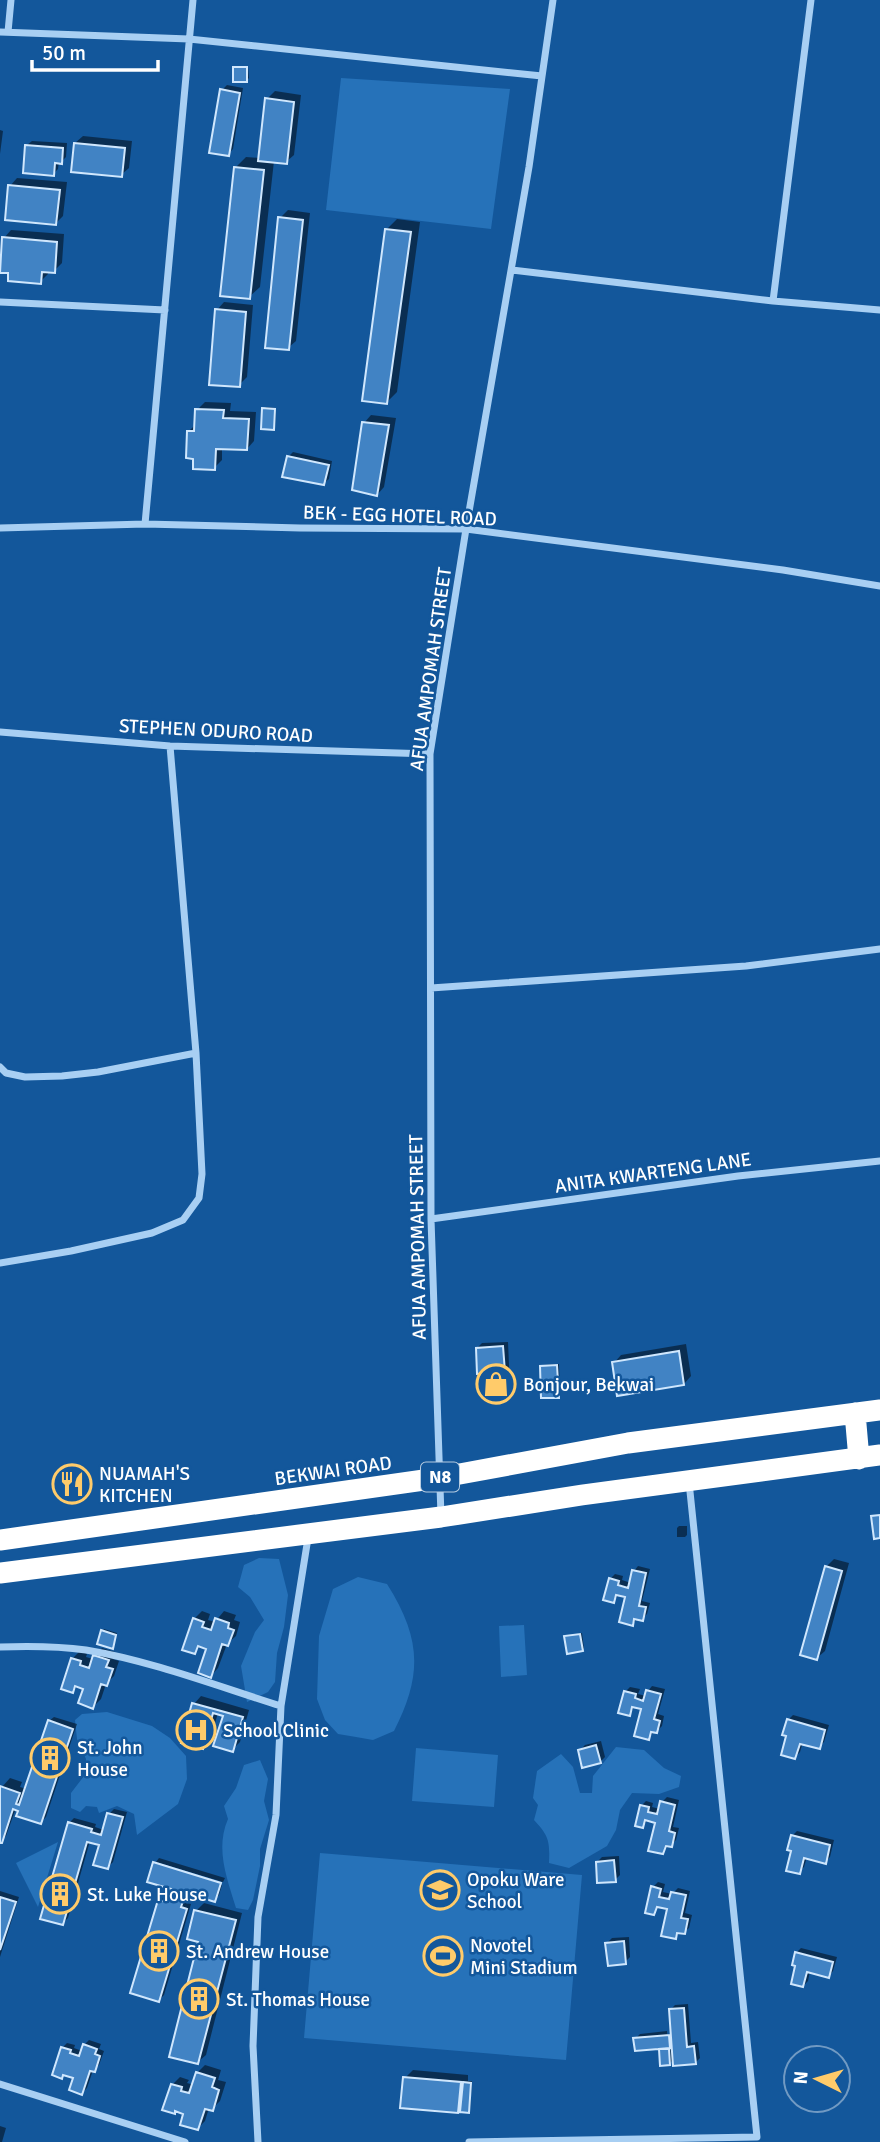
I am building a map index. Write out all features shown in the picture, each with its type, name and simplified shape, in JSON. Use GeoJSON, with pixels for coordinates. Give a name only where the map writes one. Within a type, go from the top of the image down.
{"type":"FeatureCollection","features":[{"type":"Feature","properties":{"kind":"highway","name":"BEKWAI ROAD"},"geometry":{"type":"LineString","coordinates":[[0,1540],[439,1478],[628,1443],[880,1410]]}},
{"type":"Feature","properties":{"kind":"highway"},"geometry":{"type":"LineString","coordinates":[[855,1413],[870,1457]]}},
{"type":"Feature","properties":{"kind":"highway","name":"N8"},"geometry":{"type":"LineString","coordinates":[[0,1573],[441,1517],[582,1495],[870,1457]]}},
{"type":"Feature","properties":{"kind":"street"},"geometry":{"type":"LineString","coordinates":[[11,0],[4,32],[190,39],[542,76]]}},
{"type":"Feature","properties":{"kind":"street"},"geometry":{"type":"LineString","coordinates":[[145,524],[193,0]]}},
{"type":"Feature","properties":{"kind":"street","name":"AFUA AMPOMAH STREET"},"geometry":{"type":"LineString","coordinates":[[441,1517],[431,1219],[430,754],[512,270],[553,0]]}},
{"type":"Feature","properties":{"kind":"street"},"geometry":{"type":"LineString","coordinates":[[773,300],[811,0]]}},
{"type":"Feature","properties":{"kind":"street"},"geometry":{"type":"LineString","coordinates":[[512,270],[880,310]]}},
{"type":"Feature","properties":{"kind":"street"},"geometry":{"type":"LineString","coordinates":[[0,302],[165,310]]}},
{"type":"Feature","properties":{"kind":"street","name":"BEK - EGG HOTEL ROAD"},"geometry":{"type":"LineString","coordinates":[[0,528],[145,524],[466,529],[770,568],[880,586]]}},
{"type":"Feature","properties":{"kind":"street","name":"STEPHEN ODURO ROAD"},"geometry":{"type":"LineString","coordinates":[[0,732],[170,746],[430,754]]}},
{"type":"Feature","properties":{"kind":"street"},"geometry":{"type":"LineString","coordinates":[[0,1263],[152,1233],[183,1220],[199,1198],[202,1174],[196,1053],[170,746]]}},
{"type":"Feature","properties":{"kind":"street"},"geometry":{"type":"LineString","coordinates":[[431,988],[746,966],[880,949]]}},
{"type":"Feature","properties":{"kind":"street"},"geometry":{"type":"LineString","coordinates":[[0,1067],[6,1073],[25,1077],[62,1076],[98,1072],[196,1053]]}},
{"type":"Feature","properties":{"kind":"street","name":"ANITA KWARTENG LANE"},"geometry":{"type":"LineString","coordinates":[[431,1219],[738,1175],[880,1161]]}},
{"type":"Feature","properties":{"kind":"street"},"geometry":{"type":"LineString","coordinates":[[469,2142],[757,2137],[689,1481]]}},
{"type":"Feature","properties":{"kind":"street"},"geometry":{"type":"LineString","coordinates":[[258,2142],[253,2046],[258,1917],[276,1815],[282,1706],[308,1534]]}},
{"type":"Feature","properties":{"kind":"street"},"geometry":{"type":"LineString","coordinates":[[0,1647],[32,1646],[85,1650],[124,1658],[282,1706]]}},
{"type":"Feature","properties":{"kind":"street"},"geometry":{"type":"LineString","coordinates":[[0,2084],[185,2142]]}},
{"type":"Feature","properties":{"kind":"shaded area"},"geometry":{"type":"Polygon","coordinates":[[[341,78],[510,89],[491,229],[326,210],[341,78]]]}},
{"type":"Feature","properties":{"kind":"shaded area"},"geometry":{"type":"Polygon","coordinates":[[[259,1558],[279,1559],[288,1595],[277,1653],[275,1682],[268,1692],[247,1702],[241,1666],[255,1632],[264,1620],[250,1597],[238,1587],[244,1565],[259,1558]]]}},
{"type":"Feature","properties":{"kind":"shaded area"},"geometry":{"type":"Polygon","coordinates":[[[358,1577],[387,1584],[407,1622],[414,1656],[410,1692],[394,1731],[373,1740],[338,1734],[325,1720],[317,1699],[319,1636],[333,1589],[358,1577]]]}},
{"type":"Feature","properties":{"kind":"shaded area"},"geometry":{"type":"Polygon","coordinates":[[[524,1625],[527,1675],[501,1677],[499,1626],[524,1625]]]}},
{"type":"Feature","properties":{"kind":"shaded area"},"geometry":{"type":"Polygon","coordinates":[[[107,1712],[152,1726],[170,1738],[186,1756],[187,1779],[178,1804],[137,1835],[134,1814],[117,1806],[99,1813],[97,1807],[86,1806],[80,1812],[71,1808],[71,1793],[84,1776],[86,1759],[77,1739],[75,1720],[82,1714],[107,1712]]]}},
{"type":"Feature","properties":{"kind":"shaded area"},"geometry":{"type":"Polygon","coordinates":[[[616,1747],[644,1750],[664,1768],[681,1776],[679,1787],[659,1794],[632,1793],[620,1810],[616,1830],[607,1846],[569,1868],[549,1863],[548,1839],[534,1820],[538,1805],[533,1798],[537,1771],[561,1754],[573,1767],[580,1793],[592,1793],[593,1776],[616,1747]]]}},
{"type":"Feature","properties":{"kind":"shaded area"},"geometry":{"type":"Polygon","coordinates":[[[416,1748],[498,1755],[494,1807],[412,1801],[416,1748]]]}},
{"type":"Feature","properties":{"kind":"shaded area"},"geometry":{"type":"Polygon","coordinates":[[[260,1760],[268,1779],[264,1801],[269,1820],[260,1849],[260,1866],[253,1900],[248,1910],[236,1908],[226,1875],[222,1841],[228,1819],[224,1806],[236,1788],[244,1765],[260,1760]]]}},
{"type":"Feature","properties":{"kind":"shaded area"},"geometry":{"type":"Polygon","coordinates":[[[58,1842],[38,1907],[16,1863],[58,1842]]]}},
{"type":"Feature","properties":{"kind":"shaded area","name":"Novotel Mini Stadium"},"geometry":{"type":"Polygon","coordinates":[[[320,1853],[582,1875],[566,2060],[304,2038],[320,1853]]]}},
{"type":"Feature","properties":{"kind":"building"},"geometry":{"type":"Polygon","coordinates":[[[233,67],[247,67],[247,82],[233,82],[233,67]]]}},
{"type":"Feature","properties":{"kind":"building"},"geometry":{"type":"Polygon","coordinates":[[[220,89],[240,93],[229,156],[209,153],[220,89]]]}},
{"type":"Feature","properties":{"kind":"building"},"geometry":{"type":"Polygon","coordinates":[[[265,98],[294,102],[287,164],[258,161],[265,98]]]}},
{"type":"Feature","properties":{"kind":"building"},"geometry":{"type":"Polygon","coordinates":[[[74,143],[125,148],[122,177],[71,172],[74,143]]]}},
{"type":"Feature","properties":{"kind":"building"},"geometry":{"type":"Polygon","coordinates":[[[25,145],[63,148],[62,164],[55,163],[54,176],[23,173],[25,145]]]}},
{"type":"Feature","properties":{"kind":"building"},"geometry":{"type":"Polygon","coordinates":[[[234,167],[264,170],[250,299],[220,296],[234,167]]]}},
{"type":"Feature","properties":{"kind":"building"},"geometry":{"type":"Polygon","coordinates":[[[8,185],[60,190],[56,225],[5,220],[8,185]]]}},
{"type":"Feature","properties":{"kind":"building"},"geometry":{"type":"Polygon","coordinates":[[[278,217],[303,220],[289,350],[265,348],[278,217]]]}},
{"type":"Feature","properties":{"kind":"building"},"geometry":{"type":"Polygon","coordinates":[[[385,229],[411,232],[387,404],[362,401],[385,229]]]}},
{"type":"Feature","properties":{"kind":"building"},"geometry":{"type":"Polygon","coordinates":[[[2,237],[57,242],[55,273],[42,272],[41,284],[8,281],[8,273],[0,273],[2,237]]]}},
{"type":"Feature","properties":{"kind":"building"},"geometry":{"type":"Polygon","coordinates":[[[215,309],[246,312],[240,387],[209,385],[215,309]]]}},
{"type":"Feature","properties":{"kind":"building"},"geometry":{"type":"Polygon","coordinates":[[[262,408],[275,409],[274,430],[261,429],[262,408]]]}},
{"type":"Feature","properties":{"kind":"building"},"geometry":{"type":"Polygon","coordinates":[[[195,409],[224,410],[223,418],[249,419],[247,450],[216,449],[215,470],[193,469],[193,459],[186,458],[187,431],[194,431],[195,409]]]}},
{"type":"Feature","properties":{"kind":"building"},"geometry":{"type":"Polygon","coordinates":[[[362,422],[389,425],[377,496],[352,490],[362,422]]]}},
{"type":"Feature","properties":{"kind":"building"},"geometry":{"type":"Polygon","coordinates":[[[287,456],[329,465],[324,485],[282,477],[287,456]]]}},
{"type":"Feature","properties":{"kind":"building"},"geometry":{"type":"Polygon","coordinates":[[[503,1346],[505,1372],[477,1374],[476,1348],[503,1346]]]}},
{"type":"Feature","properties":{"kind":"building"},"geometry":{"type":"Polygon","coordinates":[[[679,1351],[684,1385],[617,1396],[612,1362],[679,1351]]]}},
{"type":"Feature","properties":{"kind":"building"},"geometry":{"type":"Polygon","coordinates":[[[557,1365],[559,1398],[541,1398],[540,1366],[557,1365]]]}},
{"type":"Feature","properties":{"kind":"building","name":"Bonjour, Bekwai"},"geometry":{"type":"Polygon","coordinates":[[[505,1372],[506,1395],[488,1396],[487,1373],[505,1372]]]}},
{"type":"Feature","properties":{"kind":"building"},"geometry":{"type":"Polygon","coordinates":[[[880,1515],[880,1538],[874,1539],[871,1516],[880,1515]]]}},
{"type":"Feature","properties":{"kind":"building"},"geometry":{"type":"Polygon","coordinates":[[[825,1566],[842,1571],[817,1660],[800,1655],[825,1566]]]}},
{"type":"Feature","properties":{"kind":"building"},"geometry":{"type":"Polygon","coordinates":[[[632,1570],[646,1573],[639,1606],[646,1607],[643,1621],[634,1619],[633,1626],[619,1622],[625,1597],[616,1595],[614,1603],[603,1600],[609,1578],[628,1588],[632,1570]]]}},
{"type":"Feature","properties":{"kind":"building"},"geometry":{"type":"Polygon","coordinates":[[[193,1618],[204,1622],[202,1627],[211,1630],[215,1618],[229,1623],[228,1628],[234,1630],[228,1646],[222,1644],[211,1678],[198,1673],[206,1649],[198,1646],[195,1654],[182,1650],[193,1618]]]}},
{"type":"Feature","properties":{"kind":"building"},"geometry":{"type":"Polygon","coordinates":[[[101,1630],[116,1635],[113,1649],[97,1644],[101,1630]]]}},
{"type":"Feature","properties":{"kind":"building"},"geometry":{"type":"Polygon","coordinates":[[[580,1634],[583,1651],[567,1654],[564,1636],[580,1634]]]}},
{"type":"Feature","properties":{"kind":"building"},"geometry":{"type":"Polygon","coordinates":[[[93,1655],[109,1660],[106,1667],[113,1669],[107,1686],[101,1684],[93,1709],[78,1703],[83,1689],[75,1686],[73,1693],[61,1689],[71,1658],[81,1661],[80,1665],[89,1668],[93,1655]]]}},
{"type":"Feature","properties":{"kind":"building"},"geometry":{"type":"Polygon","coordinates":[[[646,1690],[661,1694],[654,1719],[660,1721],[657,1733],[651,1732],[649,1740],[634,1736],[641,1709],[632,1707],[630,1716],[618,1713],[624,1691],[636,1694],[635,1698],[643,1701],[646,1690]]]}},
{"type":"Feature","properties":{"kind":"building","name":"School Clinic"},"geometry":{"type":"Polygon","coordinates":[[[192,1703],[243,1717],[233,1752],[213,1746],[223,1716],[213,1713],[203,1749],[181,1743],[192,1703]]]}},
{"type":"Feature","properties":{"kind":"building"},"geometry":{"type":"Polygon","coordinates":[[[787,1719],[825,1730],[820,1749],[800,1744],[795,1759],[781,1755],[786,1736],[782,1735],[787,1719]]]}},
{"type":"Feature","properties":{"kind":"building","name":"St. John House"},"geometry":{"type":"Polygon","coordinates":[[[48,1720],[73,1729],[41,1824],[16,1816],[18,1811],[13,1809],[0,1843],[0,1786],[20,1793],[16,1804],[19,1805],[48,1720]]]}},
{"type":"Feature","properties":{"kind":"building"},"geometry":{"type":"Polygon","coordinates":[[[596,1745],[601,1763],[582,1768],[578,1750],[596,1745]]]}},
{"type":"Feature","properties":{"kind":"building"},"geometry":{"type":"Polygon","coordinates":[[[660,1801],[675,1805],[669,1831],[675,1833],[672,1847],[666,1846],[663,1854],[648,1851],[655,1823],[645,1820],[643,1828],[635,1826],[640,1805],[649,1807],[648,1812],[657,1814],[660,1801]]]}},
{"type":"Feature","properties":{"kind":"building","name":"St. Luke House"},"geometry":{"type":"Polygon","coordinates":[[[107,1813],[123,1817],[108,1869],[93,1865],[99,1845],[87,1842],[63,1925],[40,1919],[68,1822],[92,1829],[91,1832],[101,1835],[107,1813]]]}},
{"type":"Feature","properties":{"kind":"building"},"geometry":{"type":"Polygon","coordinates":[[[791,1835],[830,1845],[826,1864],[804,1858],[800,1874],[786,1871],[791,1851],[787,1850],[791,1835]]]}},
{"type":"Feature","properties":{"kind":"building"},"geometry":{"type":"Polygon","coordinates":[[[614,1860],[616,1882],[597,1883],[596,1862],[614,1860]]]}},
{"type":"Feature","properties":{"kind":"building","name":"St. Andrew House"},"geometry":{"type":"Polygon","coordinates":[[[153,1862],[221,1883],[215,1902],[186,1893],[181,1907],[187,1909],[159,2002],[130,1993],[158,1900],[167,1902],[171,1889],[147,1882],[153,1862]]]}},
{"type":"Feature","properties":{"kind":"building"},"geometry":{"type":"Polygon","coordinates":[[[651,1886],[661,1889],[659,1897],[669,1899],[671,1892],[686,1895],[681,1918],[688,1919],[685,1934],[677,1933],[676,1939],[661,1936],[667,1909],[657,1907],[654,1915],[645,1913],[651,1886]]]}},
{"type":"Feature","properties":{"kind":"building"},"geometry":{"type":"Polygon","coordinates":[[[0,1897],[16,1902],[0,1950],[0,1897]]]}},
{"type":"Feature","properties":{"kind":"building","name":"St. Thomas House"},"geometry":{"type":"Polygon","coordinates":[[[194,1910],[236,1920],[198,2064],[169,2057],[198,1942],[187,1939],[194,1910]]]}},
{"type":"Feature","properties":{"kind":"building"},"geometry":{"type":"Polygon","coordinates":[[[624,1941],[626,1964],[608,1966],[605,1943],[624,1941]]]}},
{"type":"Feature","properties":{"kind":"building"},"geometry":{"type":"Polygon","coordinates":[[[795,1952],[833,1962],[829,1978],[807,1972],[803,1987],[791,1984],[795,1952]]]}},
{"type":"Feature","properties":{"kind":"building"},"geometry":{"type":"Polygon","coordinates":[[[684,2008],[687,2047],[694,2046],[696,2064],[673,2066],[669,2009],[684,2008]]]}},
{"type":"Feature","properties":{"kind":"building"},"geometry":{"type":"Polygon","coordinates":[[[669,2035],[670,2048],[635,2051],[633,2038],[669,2035]]]}},
{"type":"Feature","properties":{"kind":"building"},"geometry":{"type":"Polygon","coordinates":[[[83,2044],[97,2049],[95,2054],[100,2056],[95,2072],[90,2071],[82,2095],[69,2090],[73,2078],[63,2075],[62,2079],[52,2075],[61,2047],[79,2056],[83,2044]]]}},
{"type":"Feature","properties":{"kind":"building"},"geometry":{"type":"Polygon","coordinates":[[[659,2049],[669,2049],[670,2065],[660,2066],[659,2049]]]}},
{"type":"Feature","properties":{"kind":"building"},"geometry":{"type":"Polygon","coordinates":[[[196,2072],[215,2078],[212,2087],[219,2090],[213,2111],[205,2109],[198,2130],[180,2125],[183,2114],[162,2110],[171,2084],[182,2087],[181,2091],[189,2093],[196,2072]]]}},
{"type":"Feature","properties":{"kind":"building"},"geometry":{"type":"Polygon","coordinates":[[[403,2077],[461,2082],[458,2113],[400,2108],[403,2077]]]}},
{"type":"Feature","properties":{"kind":"building"},"geometry":{"type":"Polygon","coordinates":[[[463,2082],[471,2083],[469,2113],[460,2112],[463,2082]]]}},
{"type":"Feature","properties":{"kind":"place","name":"Bonjour, Bekwai"},"geometry":{"type":"Point","coordinates":[496,1384]}},
{"type":"Feature","properties":{"kind":"place","name":"NUAMAH'S KITCHEN"},"geometry":{"type":"Point","coordinates":[72,1484]}},
{"type":"Feature","properties":{"kind":"place","name":"School Clinic"},"geometry":{"type":"Point","coordinates":[196,1730]}},
{"type":"Feature","properties":{"kind":"place","name":"St. John House"},"geometry":{"type":"Point","coordinates":[50,1758]}},
{"type":"Feature","properties":{"kind":"place","name":"Opoku Ware School"},"geometry":{"type":"Point","coordinates":[440,1890]}},
{"type":"Feature","properties":{"kind":"place","name":"St. Luke House"},"geometry":{"type":"Point","coordinates":[60,1894]}},
{"type":"Feature","properties":{"kind":"place","name":"St. Andrew House"},"geometry":{"type":"Point","coordinates":[159,1951]}},
{"type":"Feature","properties":{"kind":"place","name":"Novotel Mini Stadium"},"geometry":{"type":"Point","coordinates":[443,1956]}},
{"type":"Feature","properties":{"kind":"place","name":"St. Thomas House"},"geometry":{"type":"Point","coordinates":[199,1999]}}]}
